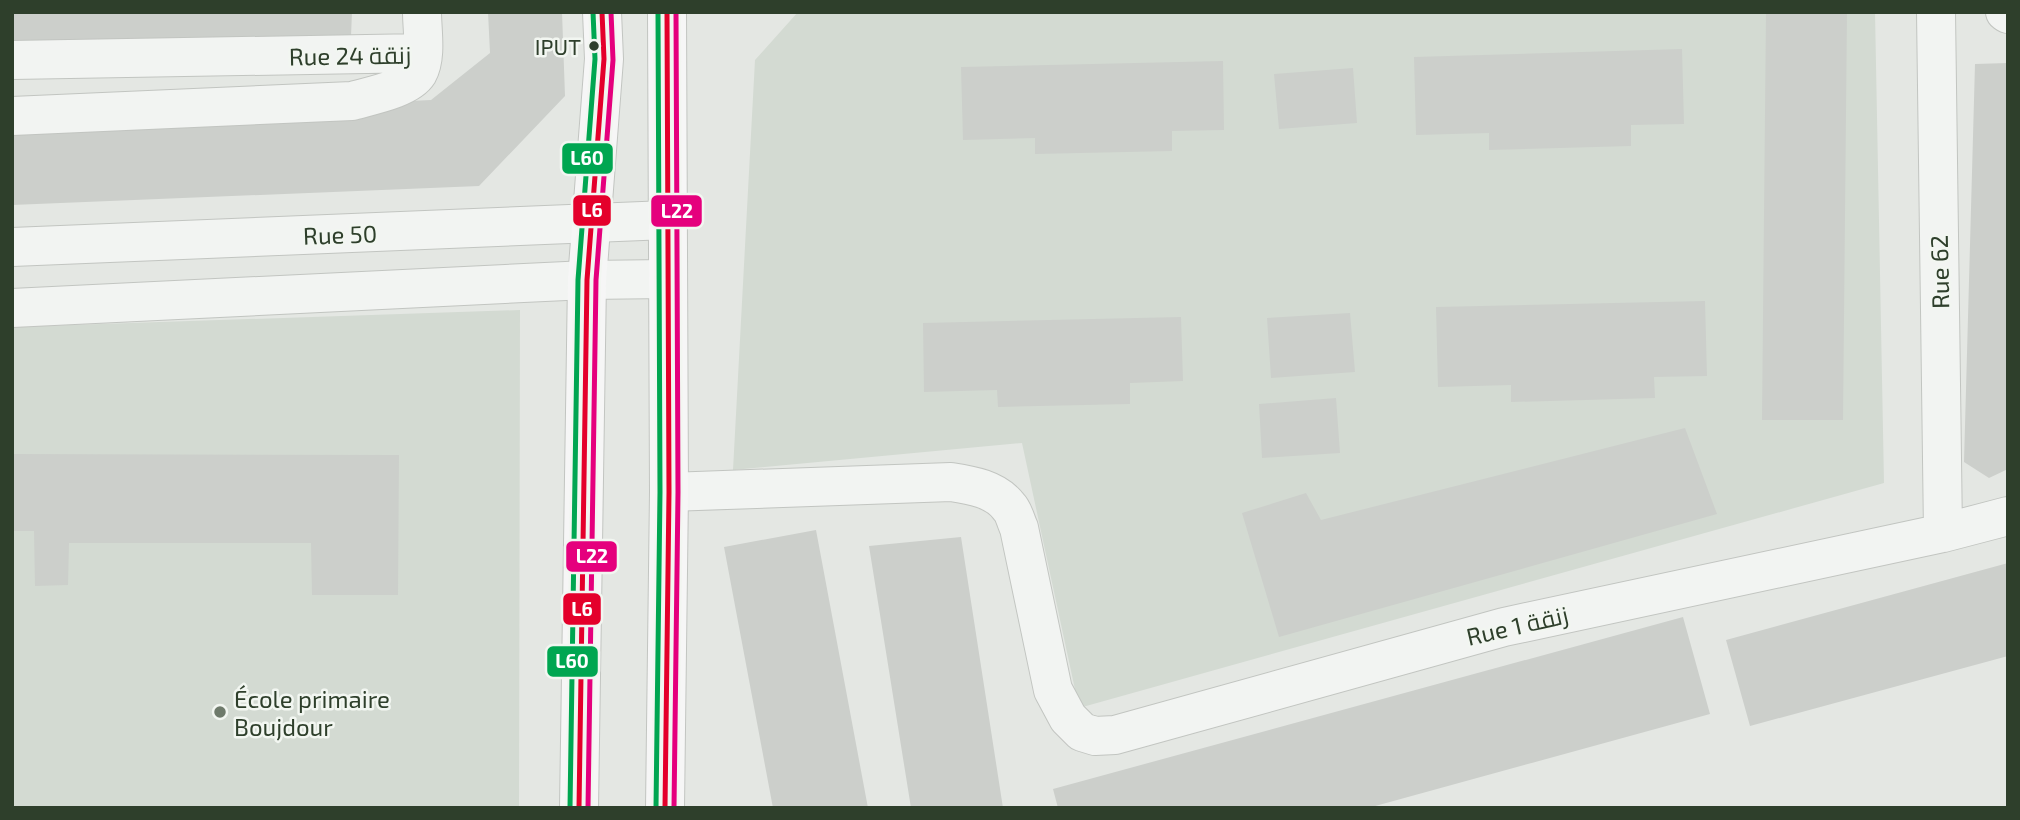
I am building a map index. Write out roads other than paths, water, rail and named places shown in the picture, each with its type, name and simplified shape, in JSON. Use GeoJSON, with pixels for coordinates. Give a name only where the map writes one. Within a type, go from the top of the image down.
{"type":"FeatureCollection","features":[{"type":"Feature","properties":{"kind":"street"},"geometry":{"type":"LineString","coordinates":[[422,12],[423,53]]}},
{"type":"Feature","properties":{"kind":"street"},"geometry":{"type":"LineString","coordinates":[[579,808],[587,280],[604,59],[602,12]]}},
{"type":"Feature","properties":{"kind":"street"},"geometry":{"type":"LineString","coordinates":[[665,808],[669,492],[666,278],[667,12]]}},
{"type":"Feature","properties":{"kind":"street","name":"Rue 62"},"geometry":{"type":"LineString","coordinates":[[1936,12],[1943,533]]}},
{"type":"Feature","properties":{"kind":"street","name":"Rue 24 زنقة"},"geometry":{"type":"LineString","coordinates":[[12,60],[423,53],[418,73],[407,82],[352,101],[12,116]]}},
{"type":"Feature","properties":{"kind":"street","name":"Rue 50"},"geometry":{"type":"LineString","coordinates":[[12,247],[667,220]]}},
{"type":"Feature","properties":{"kind":"street"},"geometry":{"type":"LineString","coordinates":[[12,308],[666,278]]}},
{"type":"Feature","properties":{"kind":"street","name":"Rue 1 زنقة"},"geometry":{"type":"LineString","coordinates":[[669,492],[951,482],[976,486],[996,496],[1010,507],[1019,528],[1053,690],[1068,718],[1082,732],[1095,736],[1115,735],[1504,627],[1943,533],[2008,516]]}},
{"type":"Feature","properties":{"kind":"place","name":"IPUT"},"geometry":{"type":"Point","coordinates":[594,46]}},
{"type":"Feature","properties":{"kind":"place","name":"École primaire Boujdour"},"geometry":{"type":"Point","coordinates":[220,712]}}]}
